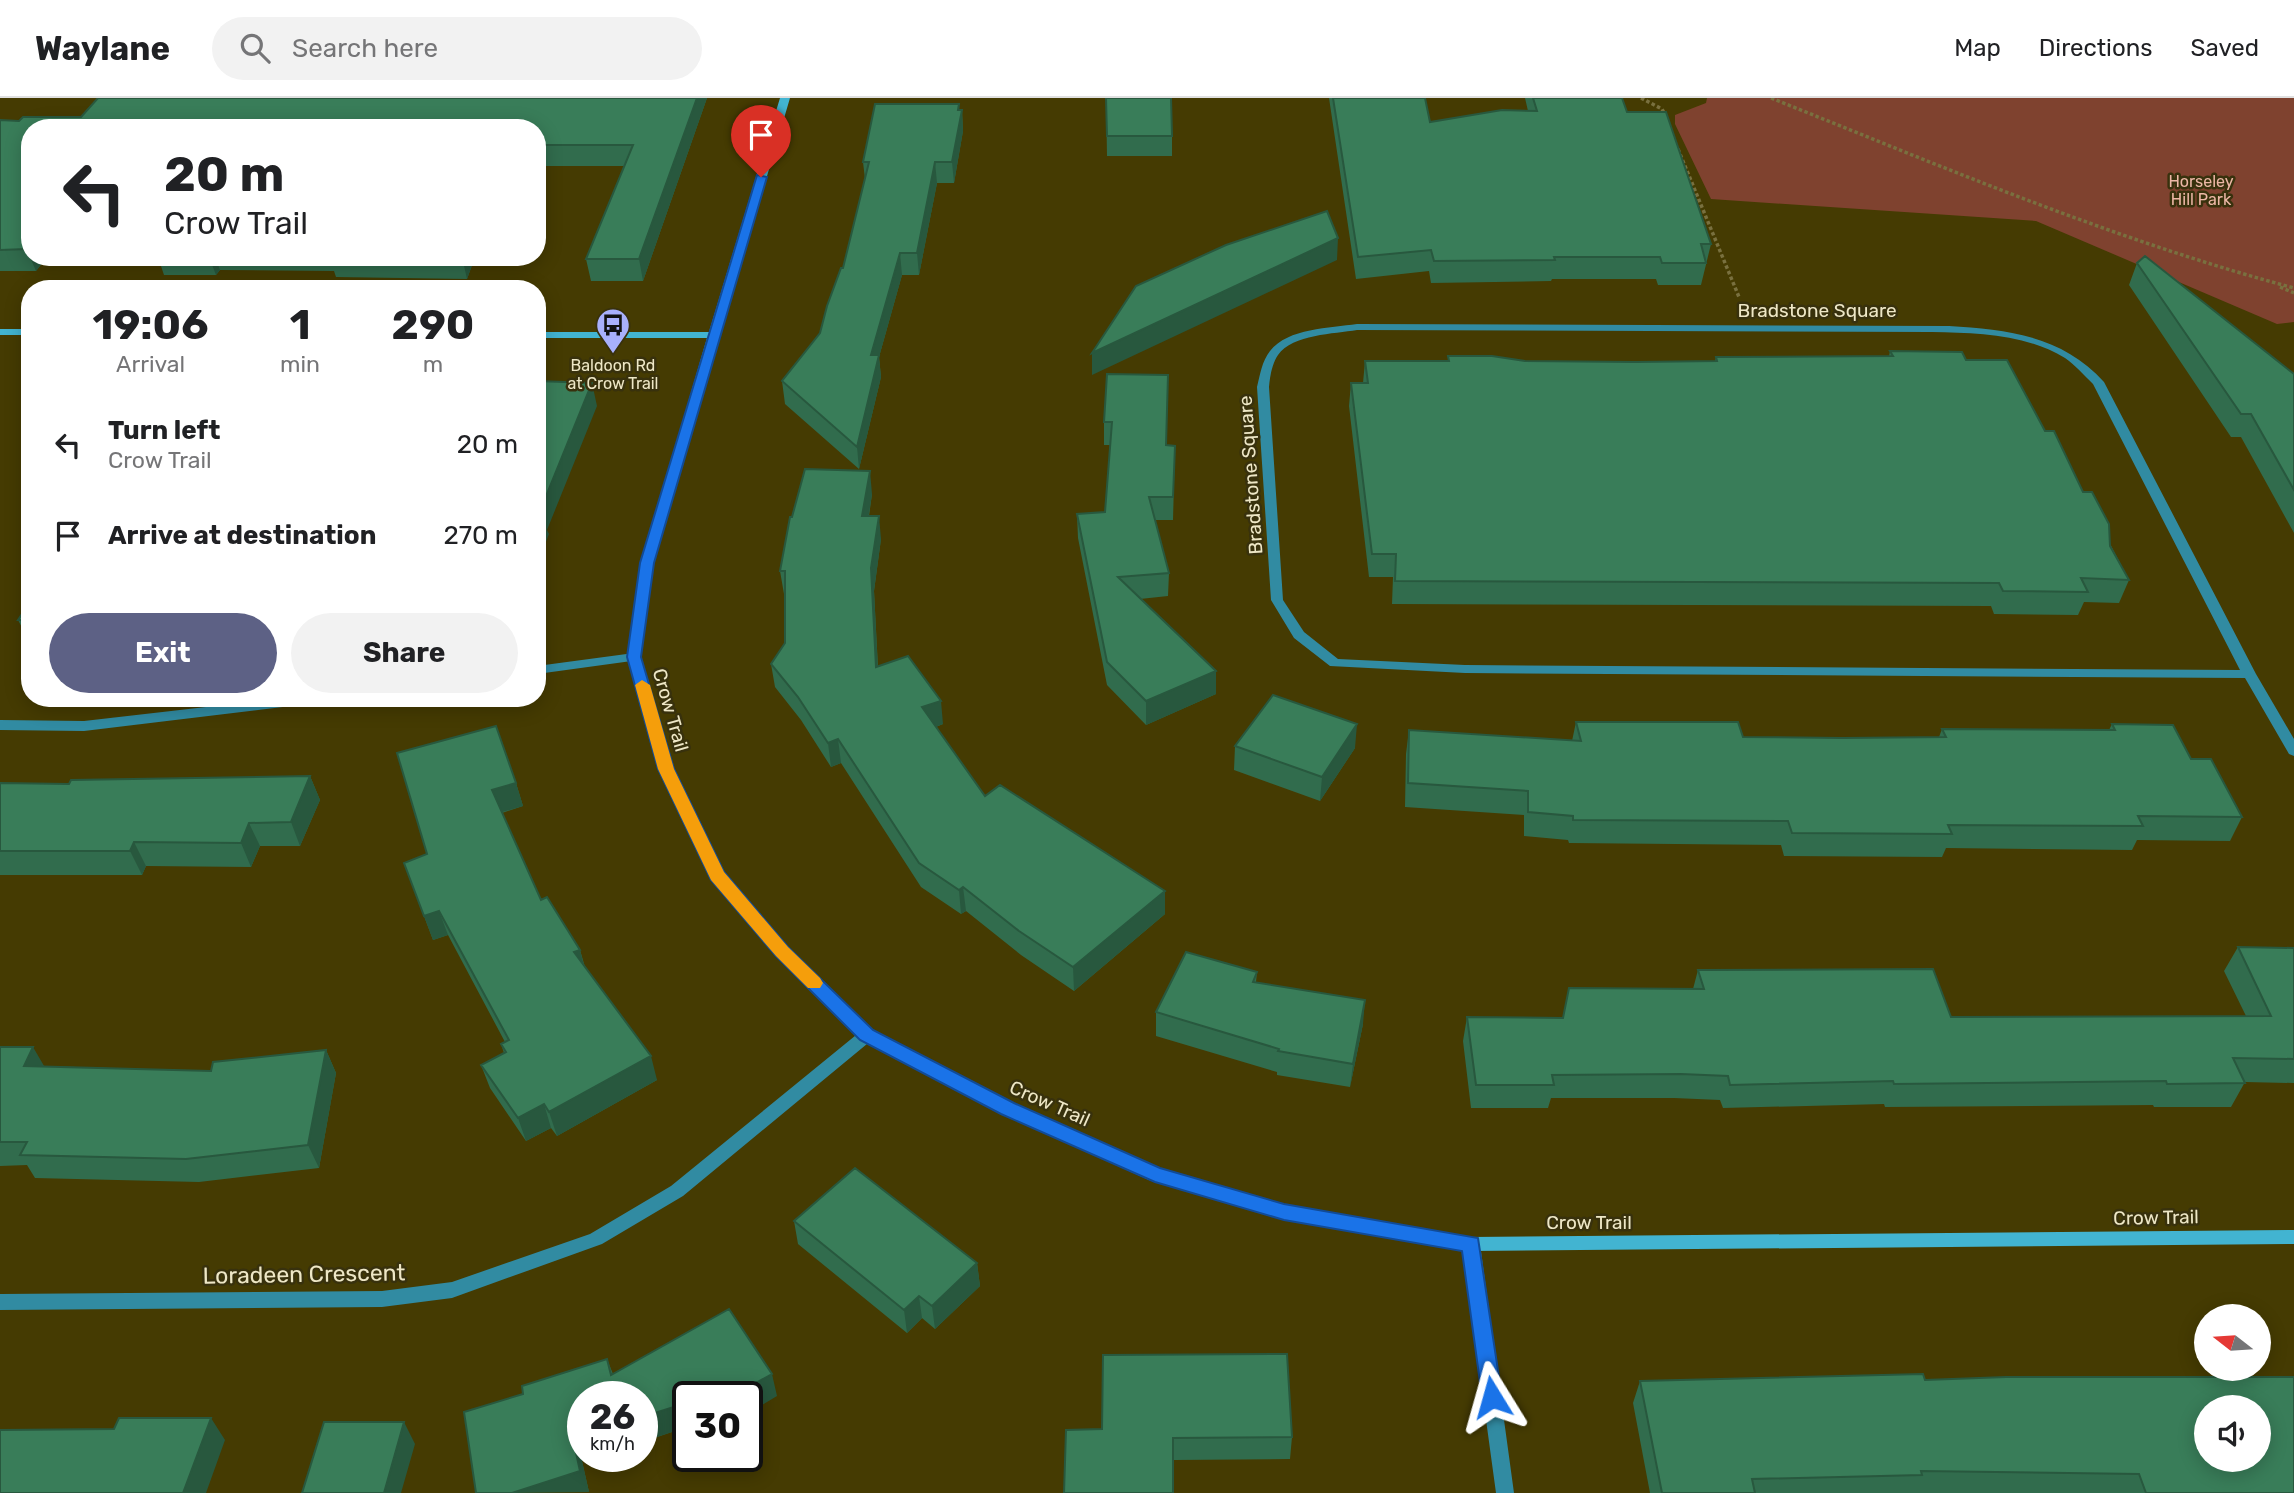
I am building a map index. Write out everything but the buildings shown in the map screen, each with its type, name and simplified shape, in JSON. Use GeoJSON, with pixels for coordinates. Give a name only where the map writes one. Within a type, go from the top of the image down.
{"type":"FeatureCollection","features":[{"type":"Feature","properties":{"kind":"street","name":"Crow Trail"},"geometry":{"type":"LineString","coordinates":[[785,98],[647,563],[634,657],[666,769],[717,875],[782,951],[867,1035],[1007,1108],[1155,1175],[1284,1212],[1471,1244],[2294,1237]]}},
{"type":"Feature","properties":{"kind":"street","name":"Bradstone Square"},"geometry":{"type":"LineString","coordinates":[[2249,674],[1386,667],[1335,663],[1299,635],[1277,600],[1263,387],[1273,354],[1282,344],[1308,335],[1357,327],[1972,330],[2028,339],[2068,356],[2098,382],[2249,674],[2294,751]]}},
{"type":"Feature","properties":{"kind":"street"},"geometry":{"type":"LineString","coordinates":[[0,332],[21,332]]}},
{"type":"Feature","properties":{"kind":"street"},"geometry":{"type":"LineString","coordinates":[[546,335],[713,335]]}},
{"type":"Feature","properties":{"kind":"street"},"geometry":{"type":"LineString","coordinates":[[546,669],[634,657]]}},
{"type":"Feature","properties":{"kind":"street"},"geometry":{"type":"LineString","coordinates":[[0,725],[84,726],[247,707]]}},
{"type":"Feature","properties":{"kind":"street","name":"Loradeen Crescent"},"geometry":{"type":"LineString","coordinates":[[0,1302],[382,1299],[452,1290],[596,1239],[677,1191],[867,1035]]}},
{"type":"Feature","properties":{"kind":"street"},"geometry":{"type":"LineString","coordinates":[[1471,1244],[1505,1493]]}},
{"type":"Feature","properties":{"kind":"path"},"geometry":{"type":"LineString","coordinates":[[1641,98],[1662,109],[1667,121]]}},
{"type":"Feature","properties":{"kind":"path"},"geometry":{"type":"LineString","coordinates":[[1771,98],[2042,206],[2208,265],[2294,290]]}},
{"type":"Feature","properties":{"kind":"path"},"geometry":{"type":"LineString","coordinates":[[1676,145],[1752,330]]}},
{"type":"Feature","properties":{"kind":"green space","name":"Horseley Hill Park"},"geometry":{"type":"Polygon","coordinates":[[[1707,98],[2294,98],[2294,322],[2277,324],[2036,221],[1711,199],[1675,124],[1675,115],[1706,103],[1707,98]]]}},
{"type":"Feature","properties":{"kind":"slow traffic"},"geometry":{"type":"LineString","coordinates":[[642,685],[666,769],[717,875],[782,951],[814,983]]}},
{"type":"Feature","properties":{"kind":"place","name":"Baldoon Rd at Crow Trail"},"geometry":{"type":"Point","coordinates":[613,355]}},
{"type":"Feature","properties":{"kind":"route"},"geometry":{"type":"LineString","coordinates":[[761,177],[647,563],[634,657],[666,769],[717,875],[782,951],[867,1035],[1007,1108],[1085,1141],[1155,1175],[1284,1212],[1471,1244],[1492,1397]]}}]}
